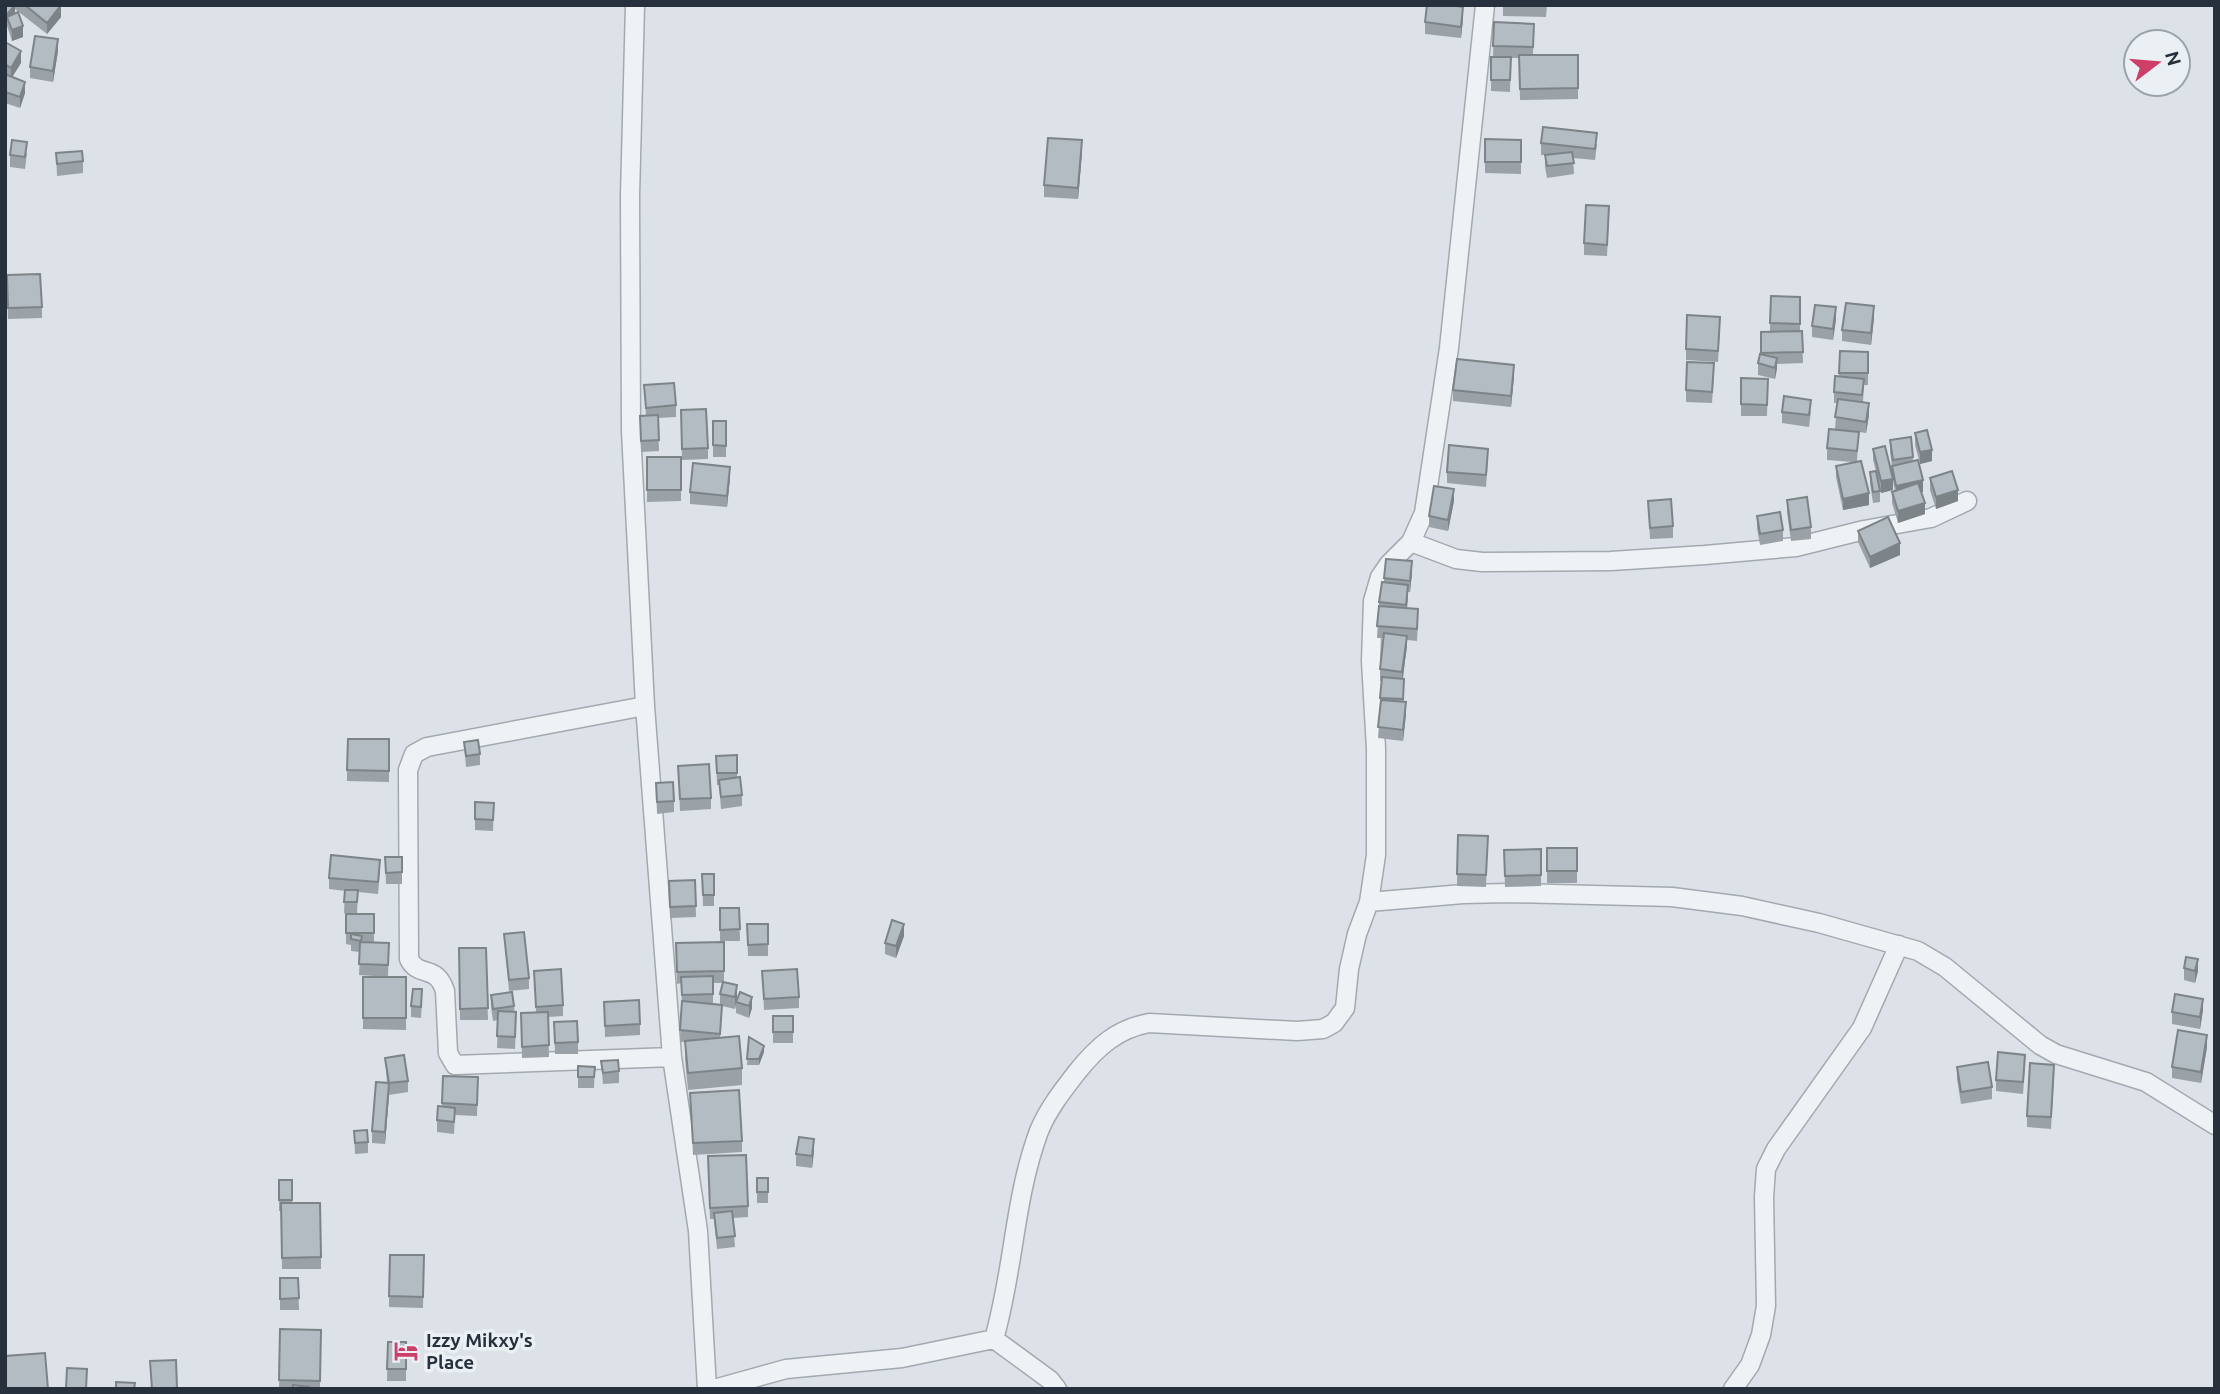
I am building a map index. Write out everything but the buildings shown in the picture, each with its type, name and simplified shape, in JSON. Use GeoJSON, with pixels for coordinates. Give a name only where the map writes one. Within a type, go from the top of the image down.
{"type":"FeatureCollection","features":[{"type":"Feature","properties":{"kind":"street"},"geometry":{"type":"LineString","coordinates":[[635,5],[630,195],[631,431],[645,706],[672,1057],[698,1231],[708,1389]]}},
{"type":"Feature","properties":{"kind":"street"},"geometry":{"type":"LineString","coordinates":[[994,1339],[1002,1311],[1023,1182],[1040,1129],[1057,1097],[1100,1046],[1118,1032],[1149,1023],[1297,1031],[1323,1029],[1334,1023],[1345,1007],[1349,969],[1357,934],[1369,902],[1376,855],[1376,749],[1371,661],[1373,601],[1380,576],[1411,542],[1424,513],[1449,348],[1485,5]]}},
{"type":"Feature","properties":{"kind":"street"},"geometry":{"type":"LineString","coordinates":[[1411,542],[1456,559],[1482,562],[1611,561],[1692,556],[1796,547],[1864,530],[1931,518],[1967,501]]}},
{"type":"Feature","properties":{"kind":"street"},"geometry":{"type":"LineString","coordinates":[[645,706],[427,747],[414,754],[408,770],[409,959],[416,968],[435,974],[442,982],[445,991],[448,1053],[455,1065],[672,1057]]}},
{"type":"Feature","properties":{"kind":"street"},"geometry":{"type":"LineString","coordinates":[[1369,902],[1498,893],[1672,897],[1742,906],[1819,923],[1918,951],[1945,967],[2040,1045],[2056,1054],[2146,1082],[2215,1125]]}},
{"type":"Feature","properties":{"kind":"street"},"geometry":{"type":"LineString","coordinates":[[1733,1389],[1750,1364],[1761,1335],[1766,1306],[1766,1169],[1776,1149],[1862,1028],[1899,945]]}},
{"type":"Feature","properties":{"kind":"street"},"geometry":{"type":"LineString","coordinates":[[714,1389],[786,1369],[902,1358],[994,1339],[1050,1380],[1057,1389]]}},
{"type":"Feature","properties":{"kind":"place","name":"Izzy Mikxy's Place"},"geometry":{"type":"Point","coordinates":[406,1351]}}]}
